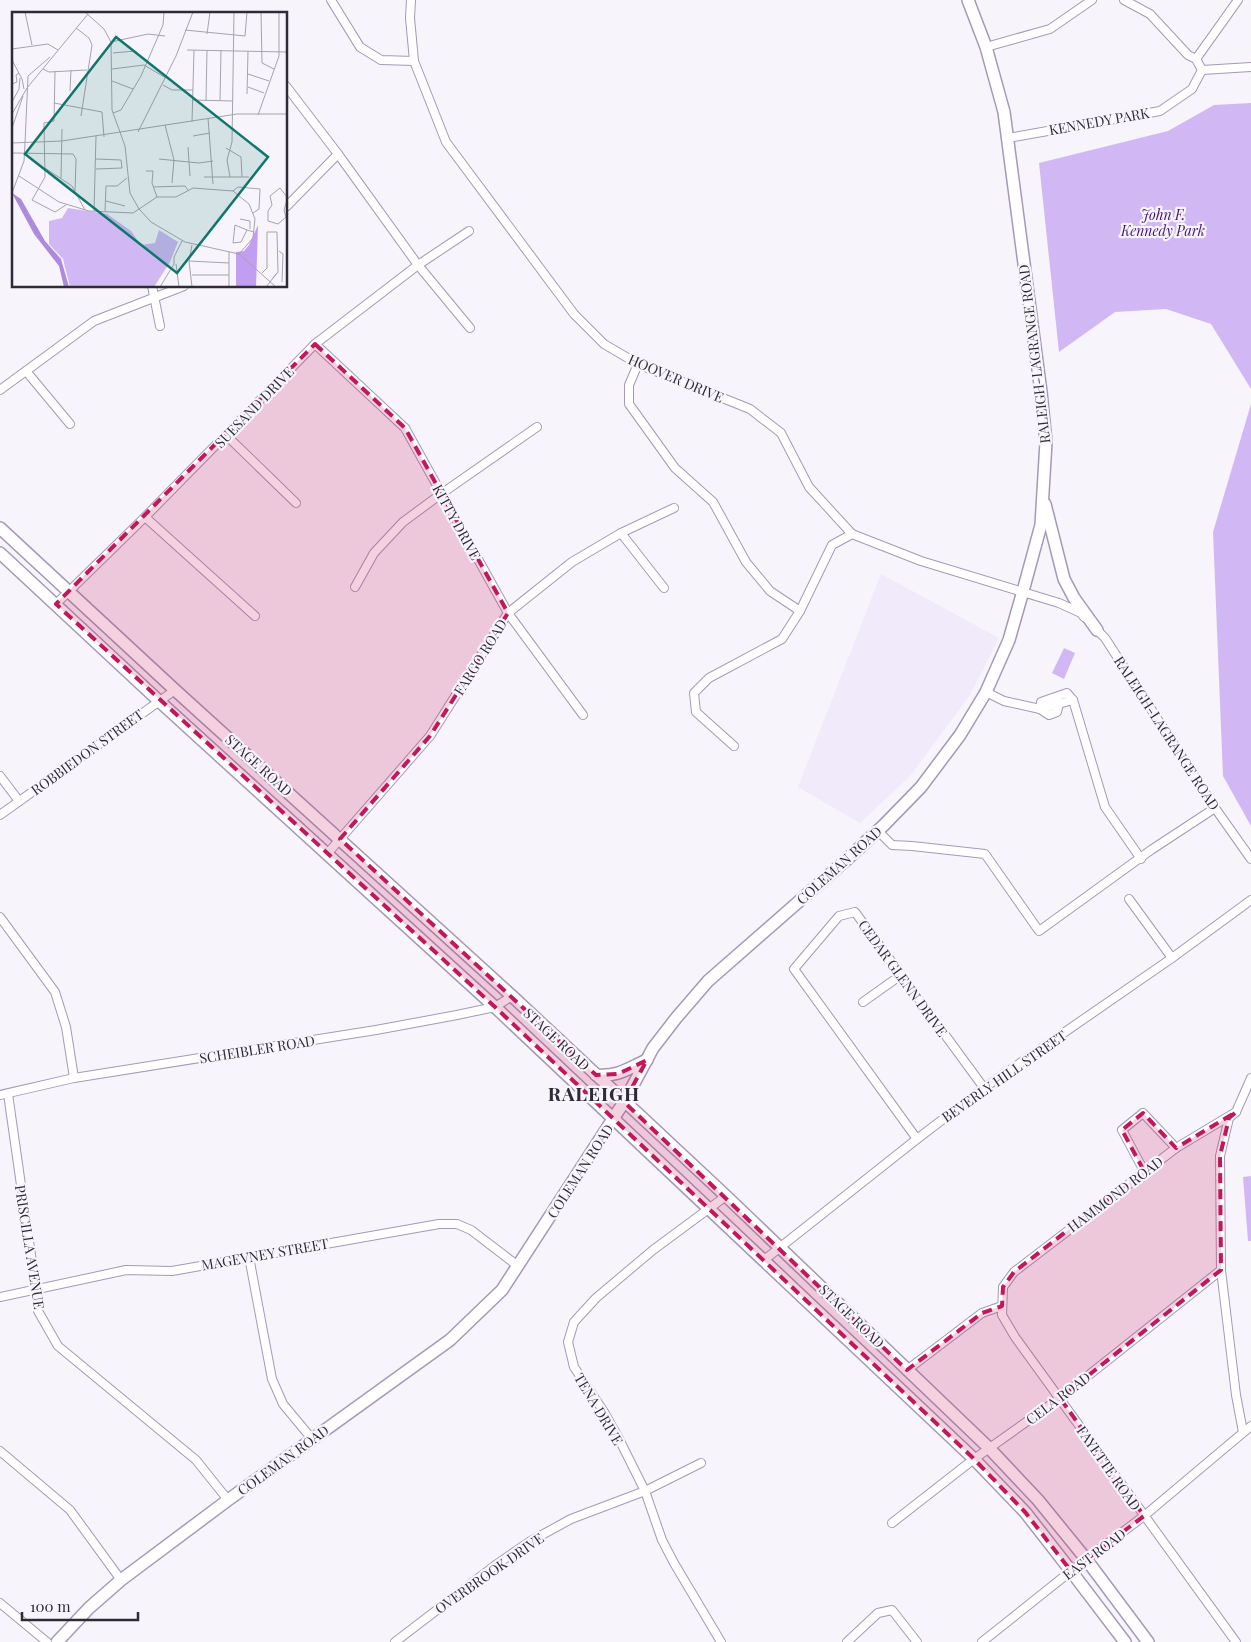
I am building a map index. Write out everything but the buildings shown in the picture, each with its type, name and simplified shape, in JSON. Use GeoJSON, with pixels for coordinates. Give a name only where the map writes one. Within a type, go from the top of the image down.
{"type":"FeatureCollection","features":[{"type":"Feature","properties":{"kind":"main road","name":"RALEIGH-LAGRANGE ROAD"},"geometry":{"type":"LineString","coordinates":[[968,0],[986,47],[1004,112],[1046,442],[1040,526],[1023,591]]}},
{"type":"Feature","properties":{"kind":"main road"},"geometry":{"type":"LineString","coordinates":[[1043,494],[1064,579],[1074,598],[1097,630]]}},
{"type":"Feature","properties":{"kind":"main road","name":"STAGE ROAD"},"geometry":{"type":"LineString","coordinates":[[0,528],[175,690],[512,996],[779,1246],[989,1448],[1038,1500],[1148,1642]]}},
{"type":"Feature","properties":{"kind":"main road","name":"STAGE ROAD"},"geometry":{"type":"LineString","coordinates":[[0,553],[159,701],[495,1007],[974,1459],[1024,1512],[1072,1571],[1125,1642]]}},
{"type":"Feature","properties":{"kind":"main road","name":"COLEMAN ROAD"},"geometry":{"type":"LineString","coordinates":[[58,1642],[89,1608],[121,1580],[228,1500],[450,1340],[502,1290],[624,1102],[646,1060],[677,1017],[708,981],[878,831],[921,787],[960,735],[986,692],[1008,640],[1023,591]]}},
{"type":"Feature","properties":{"kind":"main road"},"geometry":{"type":"LineString","coordinates":[[596,1075],[610,1076],[618,1074],[646,1060]]}},
{"type":"Feature","properties":{"kind":"street"},"geometry":{"type":"LineString","coordinates":[[331,0],[360,48],[380,60],[414,62]]}},
{"type":"Feature","properties":{"kind":"street","name":"HOOVER DRIVE"},"geometry":{"type":"LineString","coordinates":[[411,0],[410,18],[414,62],[446,142],[574,314],[604,344],[638,364],[750,409],[758,415],[781,433],[809,487],[852,534],[921,562],[1023,591]]}},
{"type":"Feature","properties":{"kind":"street"},"geometry":{"type":"LineString","coordinates":[[986,47],[1050,29],[1092,0]]}},
{"type":"Feature","properties":{"kind":"street"},"geometry":{"type":"LineString","coordinates":[[1124,0],[1150,14],[1188,55],[1196,59],[1202,70],[1251,67]]}},
{"type":"Feature","properties":{"kind":"street"},"geometry":{"type":"LineString","coordinates":[[1196,59],[1238,0]]}},
{"type":"Feature","properties":{"kind":"street","name":"KENNEDY PARK"},"geometry":{"type":"LineString","coordinates":[[1008,138],[1160,111],[1192,89],[1202,70]]}},
{"type":"Feature","properties":{"kind":"street"},"geometry":{"type":"LineString","coordinates":[[288,89],[418,265],[470,328]]}},
{"type":"Feature","properties":{"kind":"street"},"geometry":{"type":"LineString","coordinates":[[288,205],[338,154]]}},
{"type":"Feature","properties":{"kind":"street","name":"SUESAND DRIVE"},"geometry":{"type":"LineString","coordinates":[[56,604],[316,344],[418,265],[469,231]]}},
{"type":"Feature","properties":{"kind":"street"},"geometry":{"type":"LineString","coordinates":[[152,288],[160,326]]}},
{"type":"Feature","properties":{"kind":"street"},"geometry":{"type":"LineString","coordinates":[[0,390],[94,321],[179,288]]}},
{"type":"Feature","properties":{"kind":"street","name":"KITTY DRIVE"},"geometry":{"type":"LineString","coordinates":[[316,344],[405,428],[508,612],[583,716]]}},
{"type":"Feature","properties":{"kind":"street"},"geometry":{"type":"LineString","coordinates":[[638,364],[629,384],[629,404],[675,468],[713,502],[746,562],[770,591],[800,610]]}},
{"type":"Feature","properties":{"kind":"street"},"geometry":{"type":"LineString","coordinates":[[26,371],[70,424]]}},
{"type":"Feature","properties":{"kind":"street"},"geometry":{"type":"LineString","coordinates":[[355,587],[374,553],[403,522],[537,427]]}},
{"type":"Feature","properties":{"kind":"street"},"geometry":{"type":"LineString","coordinates":[[226,435],[296,503]]}},
{"type":"Feature","properties":{"kind":"street","name":"FARGO ROAD"},"geometry":{"type":"LineString","coordinates":[[327,854],[430,736],[508,612],[572,562],[620,533],[674,508]]}},
{"type":"Feature","properties":{"kind":"street"},"geometry":{"type":"LineString","coordinates":[[145,517],[255,616]]}},
{"type":"Feature","properties":{"kind":"street"},"geometry":{"type":"LineString","coordinates":[[620,533],[664,588]]}},
{"type":"Feature","properties":{"kind":"street"},"geometry":{"type":"LineString","coordinates":[[734,746],[696,712],[694,693],[709,678],[782,639],[800,610],[832,545],[852,534]]}},
{"type":"Feature","properties":{"kind":"street","name":"RALEIGH-LAGRANGE ROAD"},"geometry":{"type":"LineString","coordinates":[[1023,591],[1059,603],[1081,613],[1105,638],[1215,808],[1251,859]]}},
{"type":"Feature","properties":{"kind":"street","name":"ROBBIEDON STREET"},"geometry":{"type":"LineString","coordinates":[[0,815],[175,690]]}},
{"type":"Feature","properties":{"kind":"street"},"geometry":{"type":"LineString","coordinates":[[986,692],[1004,701],[1040,709],[1049,715],[1057,712],[1059,704],[1072,700]]}},
{"type":"Feature","properties":{"kind":"street"},"geometry":{"type":"LineString","coordinates":[[1040,709],[1041,702],[1056,696],[1067,693],[1072,700],[1104,807],[1141,859]]}},
{"type":"Feature","properties":{"kind":"street"},"geometry":{"type":"LineString","coordinates":[[0,776],[19,802]]}},
{"type":"Feature","properties":{"kind":"street"},"geometry":{"type":"LineString","coordinates":[[878,831],[892,845],[985,854],[1039,931],[1151,850],[1215,808]]}},
{"type":"Feature","properties":{"kind":"street"},"geometry":{"type":"LineString","coordinates":[[1129,899],[1172,958]]}},
{"type":"Feature","properties":{"kind":"street","name":"BEVERLY HILL STREET"},"geometry":{"type":"LineString","coordinates":[[764,1260],[779,1246],[984,1088],[1172,958],[1251,900]]}},
{"type":"Feature","properties":{"kind":"street","name":"CEDAR GLENN DRIVE"},"geometry":{"type":"LineString","coordinates":[[917,1139],[794,969],[839,916],[855,912],[984,1088]]}},
{"type":"Feature","properties":{"kind":"street"},"geometry":{"type":"LineString","coordinates":[[0,917],[55,992],[66,1027],[74,1078]]}},
{"type":"Feature","properties":{"kind":"street"},"geometry":{"type":"LineString","coordinates":[[863,1002],[901,975]]}},
{"type":"Feature","properties":{"kind":"street","name":"SCHEIBLER ROAD"},"geometry":{"type":"LineString","coordinates":[[4,1095],[74,1078],[390,1028],[495,1007],[512,996]]}},
{"type":"Feature","properties":{"kind":"street"},"geometry":{"type":"LineString","coordinates":[[1243,1432],[1236,1395],[1221,1270],[1220,1156],[1229,1118],[1236,1112],[1251,1078]]}},
{"type":"Feature","properties":{"kind":"street","name":"PRISCILLA AVENUE"},"geometry":{"type":"LineString","coordinates":[[4,1095],[38,1311],[58,1346],[196,1460],[228,1500]]}},
{"type":"Feature","properties":{"kind":"street","name":"HAMMOND ROAD"},"geometry":{"type":"LineString","coordinates":[[1002,1287],[1014,1272],[1144,1171],[1176,1148],[1236,1112]]}},
{"type":"Feature","properties":{"kind":"street"},"geometry":{"type":"LineString","coordinates":[[1144,1171],[1122,1130],[1143,1113],[1176,1148]]}},
{"type":"Feature","properties":{"kind":"street","name":"TENA DRIVE"},"geometry":{"type":"LineString","coordinates":[[721,1642],[662,1540],[645,1491],[604,1412],[574,1367],[568,1342],[574,1322],[596,1298],[653,1250],[726,1196]]}},
{"type":"Feature","properties":{"kind":"street","name":"MAGEVNEY STREET"},"geometry":{"type":"LineString","coordinates":[[0,1298],[126,1270],[172,1271],[438,1224],[457,1224],[472,1230],[518,1266]]}},
{"type":"Feature","properties":{"kind":"street"},"geometry":{"type":"LineString","coordinates":[[249,1257],[272,1379],[283,1404],[312,1439]]}},
{"type":"Feature","properties":{"kind":"street","name":"CELA ROAD"},"geometry":{"type":"LineString","coordinates":[[892,1523],[974,1459],[1060,1398],[1221,1270]]}},
{"type":"Feature","properties":{"kind":"street","name":"FAYETTE ROAD"},"geometry":{"type":"LineString","coordinates":[[1002,1287],[1002,1315],[1015,1337],[1236,1642]]}},
{"type":"Feature","properties":{"kind":"street"},"geometry":{"type":"LineString","coordinates":[[908,1370],[982,1312],[1002,1306]]}},
{"type":"Feature","properties":{"kind":"street","name":"EAST ROAD"},"geometry":{"type":"LineString","coordinates":[[982,1642],[1144,1516],[1251,1426]]}},
{"type":"Feature","properties":{"kind":"street"},"geometry":{"type":"LineString","coordinates":[[0,1451],[70,1510],[121,1580]]}},
{"type":"Feature","properties":{"kind":"street","name":"OVERBROOK DRIVE"},"geometry":{"type":"LineString","coordinates":[[395,1642],[497,1564],[529,1542],[571,1519],[645,1491],[701,1463]]}},
{"type":"Feature","properties":{"kind":"street"},"geometry":{"type":"LineString","coordinates":[[0,1603],[47,1642]]}},
{"type":"Feature","properties":{"kind":"street"},"geometry":{"type":"LineString","coordinates":[[847,1642],[878,1613],[892,1610],[917,1642]]}},
{"type":"Feature","properties":{"kind":"highlighted area"},"geometry":{"type":"Polygon","coordinates":[[[315,344],[405,428],[508,613],[430,736],[340,839],[596,1075],[618,1074],[647,1060],[624,1102],[907,1370],[982,1313],[1002,1306],[1003,1287],[1014,1272],[1144,1171],[1122,1130],[1143,1113],[1176,1148],[1236,1112],[1229,1118],[1220,1156],[1221,1270],[1060,1398],[1144,1516],[1071,1571],[1025,1512],[972,1457],[495,1007],[56,604],[315,344]]]}},
{"type":"Feature","properties":{"kind":"shaded area"},"geometry":{"type":"Polygon","coordinates":[[[881,574],[999,638],[970,695],[910,776],[860,823],[798,787],[881,574]]]}},
{"type":"Feature","properties":{"kind":"green space","name":"John F. Kennedy Park"},"geometry":{"type":"Polygon","coordinates":[[[1251,103],[1251,389],[1211,324],[1166,309],[1115,312],[1059,352],[1039,163],[1168,131],[1214,105],[1251,103]]]}},
{"type":"Feature","properties":{"kind":"green space"},"geometry":{"type":"Polygon","coordinates":[[[1251,404],[1251,826],[1223,776],[1213,532],[1251,404]]]}},
{"type":"Feature","properties":{"kind":"green space"},"geometry":{"type":"Polygon","coordinates":[[[1064,648],[1075,653],[1064,679],[1052,673],[1064,648]]]}},
{"type":"Feature","properties":{"kind":"green space"},"geometry":{"type":"Polygon","coordinates":[[[1251,1176],[1251,1241],[1248,1241],[1243,1177],[1251,1176]]]}},
{"type":"Feature","properties":{"kind":"district","name":"RALEIGH"},"geometry":{"type":"Point","coordinates":[594,1093]}}]}
